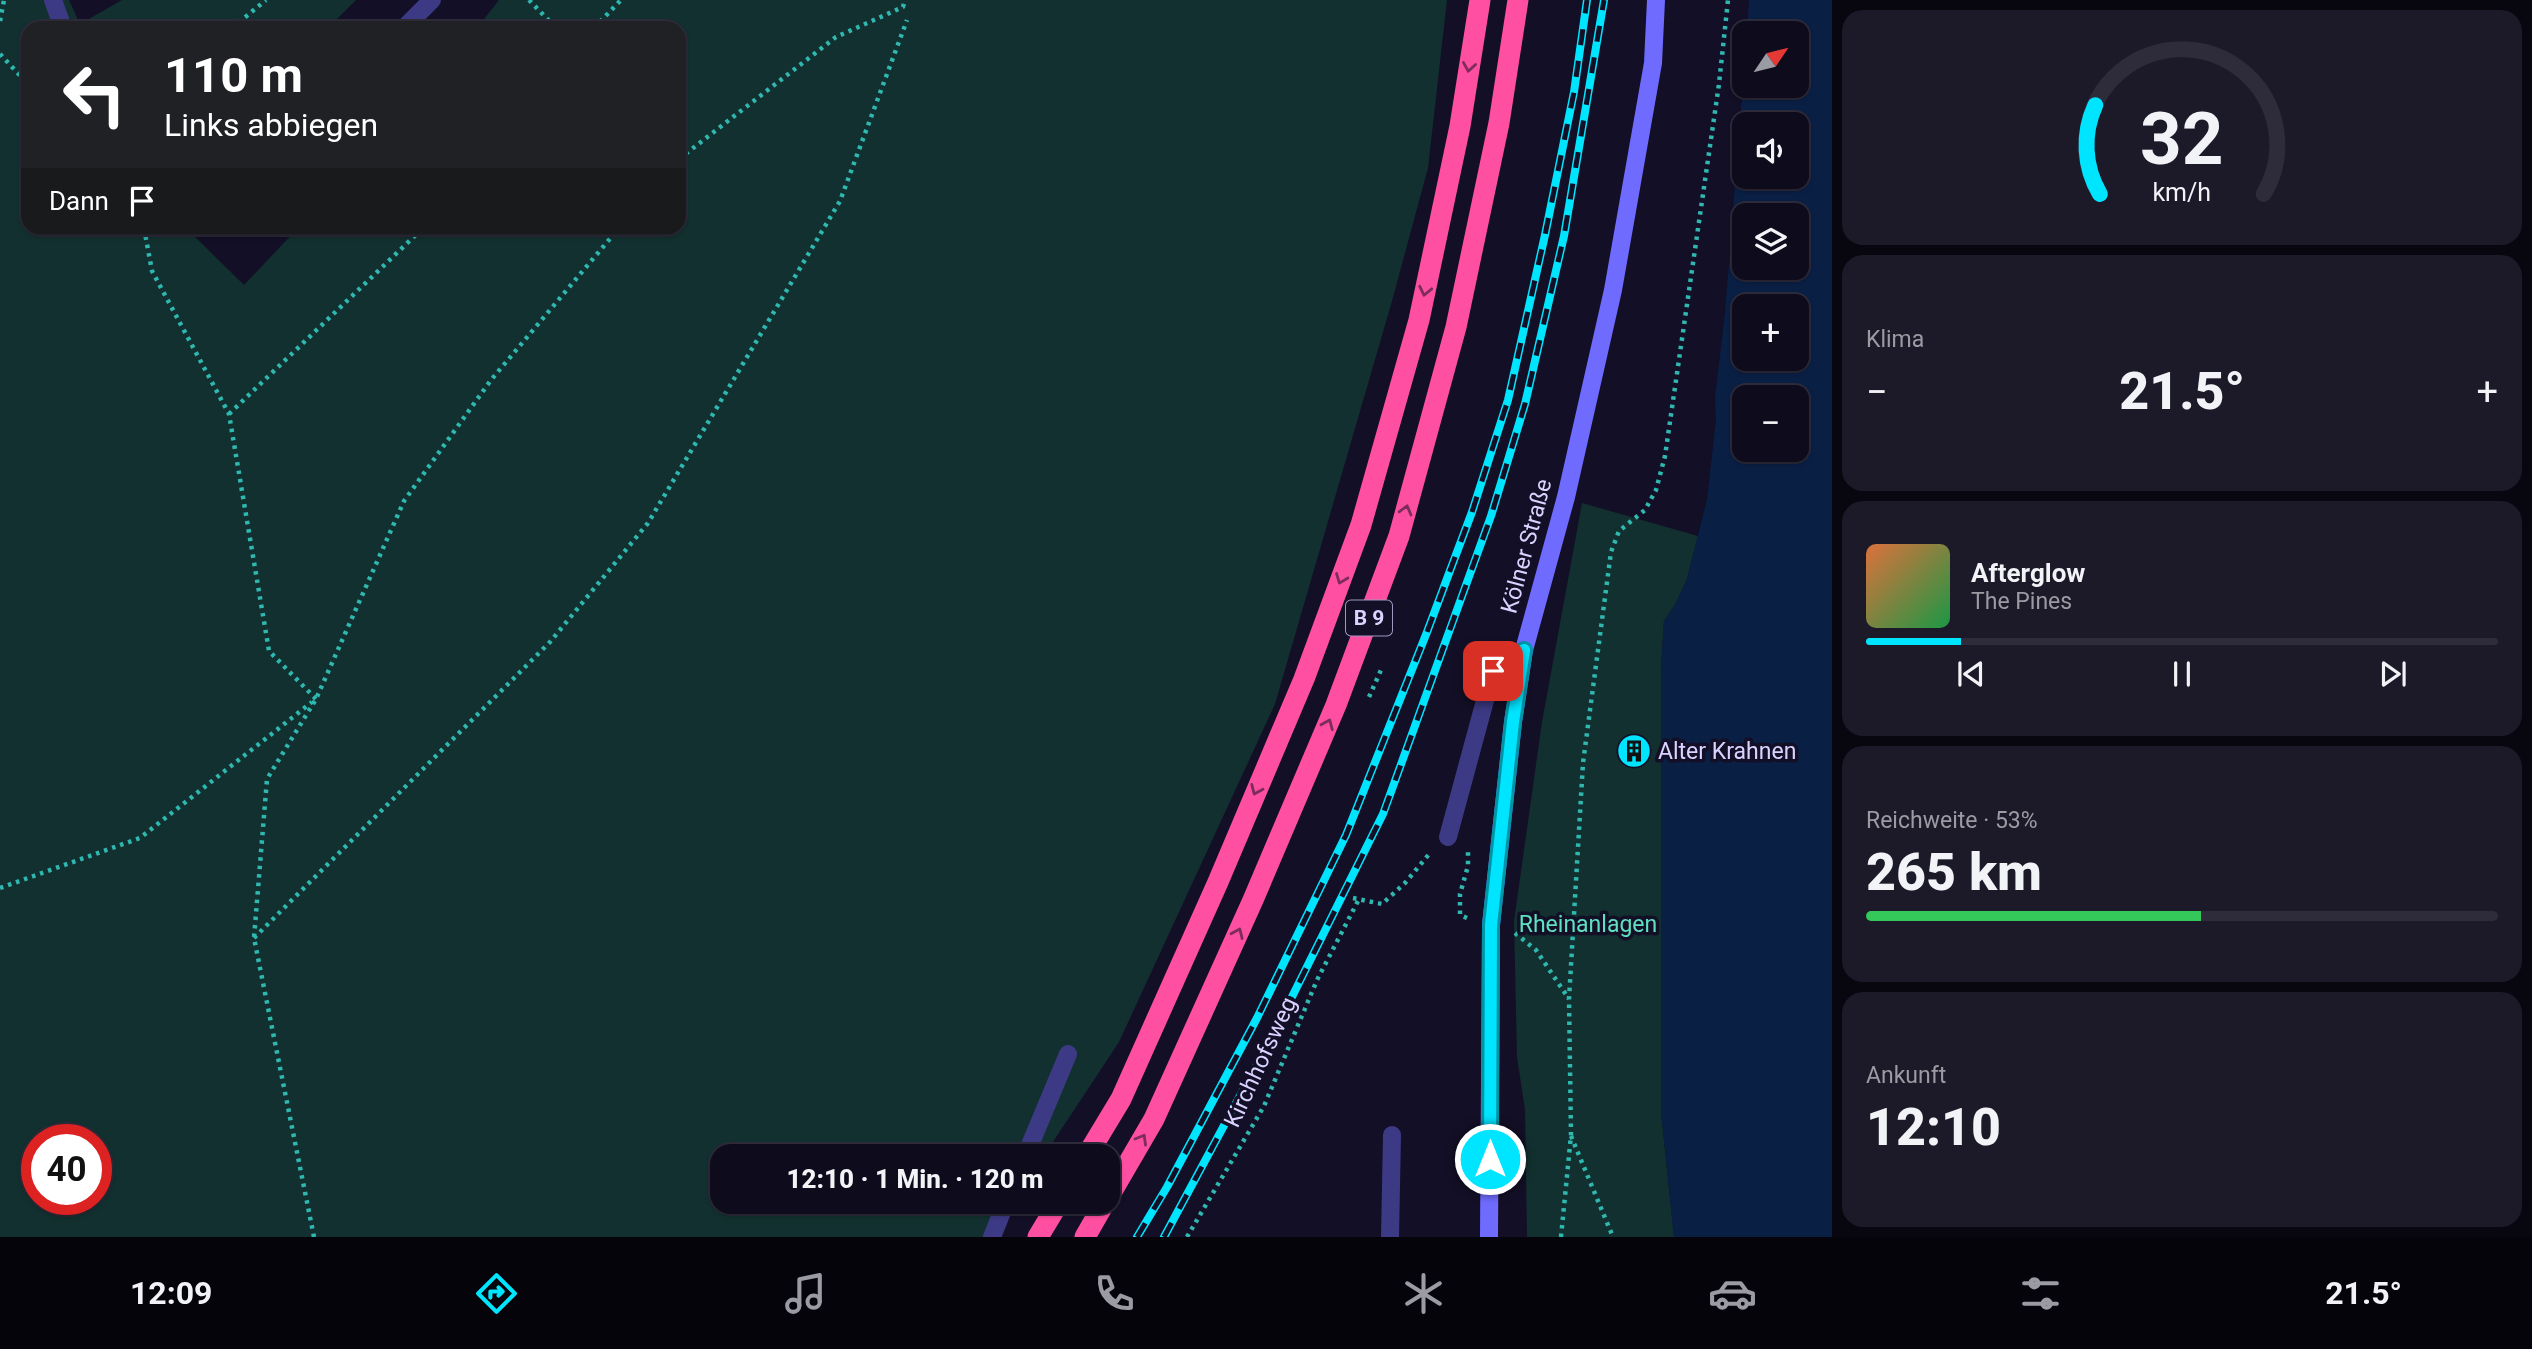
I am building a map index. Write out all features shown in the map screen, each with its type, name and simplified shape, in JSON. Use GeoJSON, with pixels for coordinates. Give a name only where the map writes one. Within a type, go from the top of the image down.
{"type":"FeatureCollection","features":[{"type":"Feature","properties":{"kind":"highway","name":"B 9"},"geometry":{"type":"LineString","coordinates":[[1094,1144],[1121,1099],[1218,882],[1304,679],[1361,525],[1419,320],[1460,126],[1480,0]]}},
{"type":"Feature","properties":{"kind":"highway","name":"B 9"},"geometry":{"type":"LineString","coordinates":[[1120,1177],[1154,1119],[1253,900],[1336,705],[1399,536],[1456,327],[1499,123],[1518,0]]}},
{"type":"Feature","properties":{"kind":"highway"},"geometry":{"type":"LineString","coordinates":[[1038,1237],[1052,1214]]}},
{"type":"Feature","properties":{"kind":"highway"},"geometry":{"type":"LineString","coordinates":[[1085,1237],[1098,1214]]}},
{"type":"Feature","properties":{"kind":"street","name":"Kölner Straße"},"geometry":{"type":"LineString","coordinates":[[1489,1237],[1491,925],[1513,722],[1524,650],[1566,497],[1613,290],[1653,64],[1656,0]]}},
{"type":"Feature","properties":{"kind":"lane"},"geometry":{"type":"LineString","coordinates":[[53,0],[60,21]]}},
{"type":"Feature","properties":{"kind":"lane"},"geometry":{"type":"LineString","coordinates":[[411,21],[432,0]]}},
{"type":"Feature","properties":{"kind":"lane"},"geometry":{"type":"LineString","coordinates":[[1448,836],[1493,671],[1524,650]]}},
{"type":"Feature","properties":{"kind":"lane"},"geometry":{"type":"LineString","coordinates":[[1030,1144],[1068,1054]]}},
{"type":"Feature","properties":{"kind":"lane"},"geometry":{"type":"LineString","coordinates":[[1390,1237],[1392,1135]]}},
{"type":"Feature","properties":{"kind":"lane"},"geometry":{"type":"LineString","coordinates":[[992,1237],[1001,1214]]}},
{"type":"Feature","properties":{"kind":"path"},"geometry":{"type":"LineString","coordinates":[[0,21],[4,0]]}},
{"type":"Feature","properties":{"kind":"path"},"geometry":{"type":"LineString","coordinates":[[240,21],[266,0]]}},
{"type":"Feature","properties":{"kind":"path"},"geometry":{"type":"LineString","coordinates":[[529,0],[549,21]]}},
{"type":"Feature","properties":{"kind":"path"},"geometry":{"type":"LineString","coordinates":[[601,21],[621,0]]}},
{"type":"Feature","properties":{"kind":"path"},"geometry":{"type":"LineString","coordinates":[[686,154],[836,37],[903,7],[905,0]]}},
{"type":"Feature","properties":{"kind":"path"},"geometry":{"type":"LineString","coordinates":[[1561,1237],[1571,1135],[1569,999],[1583,763],[1611,552],[1619,531],[1644,509],[1656,490],[1665,456],[1719,84],[1728,0]]}},
{"type":"Feature","properties":{"kind":"path"},"geometry":{"type":"LineString","coordinates":[[254,938],[550,642],[648,523],[840,201],[908,20]]}},
{"type":"Feature","properties":{"kind":"path"},"geometry":{"type":"LineString","coordinates":[[0,54],[21,76]]}},
{"type":"Feature","properties":{"kind":"path"},"geometry":{"type":"LineString","coordinates":[[145,235],[152,271],[229,414],[269,651],[316,699]]}},
{"type":"Feature","properties":{"kind":"path"},"geometry":{"type":"LineString","coordinates":[[229,414],[416,235]]}},
{"type":"Feature","properties":{"kind":"path"},"geometry":{"type":"LineString","coordinates":[[314,1237],[254,938],[267,779],[316,699],[404,501],[491,380],[613,235]]}},
{"type":"Feature","properties":{"kind":"path"},"geometry":{"type":"LineString","coordinates":[[0,888],[139,838],[316,699]]}},
{"type":"Feature","properties":{"kind":"path"},"geometry":{"type":"LineString","coordinates":[[1448,836],[1461,839],[1469,851],[1460,894],[1460,915],[1512,930],[1536,950],[1569,999]]}},
{"type":"Feature","properties":{"kind":"path","name":"Kirchhofsweg"},"geometry":{"type":"LineString","coordinates":[[1187,1237],[1264,1105],[1317,980],[1356,899],[1382,904],[1405,883],[1436,845],[1448,836]]}},
{"type":"Feature","properties":{"kind":"path"},"geometry":{"type":"LineString","coordinates":[[1571,1135],[1613,1237]]}},
{"type":"Feature","properties":{"kind":"green space"},"geometry":{"type":"Polygon","coordinates":[[[0,0],[69,0],[79,21],[21,21],[21,235],[193,235],[244,285],[291,235],[686,235],[686,21],[482,21],[499,0],[1447,0],[1428,168],[1275,704],[1119,1042],[1052,1144],[710,1144],[710,1214],[1005,1214],[990,1237],[0,1237],[0,0]]]}},
{"type":"Feature","properties":{"kind":"green space"},"geometry":{"type":"Polygon","coordinates":[[[122,0],[356,0],[335,21],[85,21],[122,0]]]}},
{"type":"Feature","properties":{"kind":"green space","name":"Rheinanlagen"},"geometry":{"type":"Polygon","coordinates":[[[1582,503],[1698,536],[1687,579],[1664,621],[1661,669],[1661,1111],[1674,1237],[1527,1237],[1525,1110],[1517,1057],[1514,921],[1542,722],[1582,503]]]}},
{"type":"Feature","properties":{"kind":"water"},"geometry":{"type":"Polygon","coordinates":[[[1749,0],[1832,0],[1832,1237],[1674,1237],[1661,1111],[1661,669],[1664,621],[1687,579],[1707,499],[1732,224],[1732,280],[1809,280],[1809,203],[1734,203],[1735,189],[1809,189],[1809,112],[1741,112],[1742,98],[1810,98],[1810,21],[1748,21],[1749,0]]]}},
{"type":"Feature","properties":{"kind":"railway"},"geometry":{"type":"LineString","coordinates":[[1137,1237],[1167,1187],[1257,1018],[1346,835],[1472,512],[1508,400],[1574,92],[1587,0]]}},
{"type":"Feature","properties":{"kind":"railway"},"geometry":{"type":"LineString","coordinates":[[1164,1237],[1276,1029],[1383,814],[1491,516],[1525,404],[1564,236],[1604,0]]}},
{"type":"Feature","properties":{"kind":"place","name":"Alter Krahnen"},"geometry":{"type":"Point","coordinates":[1634,751]}},
{"type":"Feature","properties":{"kind":"route"},"geometry":{"type":"LineString","coordinates":[[1490,1159],[1491,925],[1513,722],[1524,650],[1493,671]]}}]}
